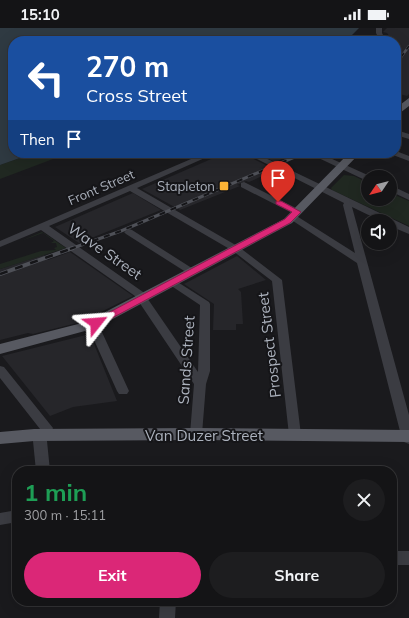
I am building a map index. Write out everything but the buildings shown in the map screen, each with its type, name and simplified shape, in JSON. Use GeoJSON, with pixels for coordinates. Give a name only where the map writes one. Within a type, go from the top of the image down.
{"type":"FeatureCollection","features":[{"type":"Feature","properties":{"kind":"main road"},"geometry":{"type":"LineString","coordinates":[[401,108],[409,101]]}},
{"type":"Feature","properties":{"kind":"main road"},"geometry":{"type":"LineString","coordinates":[[0,349],[91,325],[236,249],[295,215],[350,158]]}},
{"type":"Feature","properties":{"kind":"main road","name":"Van Duzer Street"},"geometry":{"type":"LineString","coordinates":[[0,438],[43,435],[196,434],[295,434],[409,437]]}},
{"type":"Feature","properties":{"kind":"street","name":"Front Street"},"geometry":{"type":"LineString","coordinates":[[0,244],[200,158]]}},
{"type":"Feature","properties":{"kind":"street"},"geometry":{"type":"LineString","coordinates":[[259,158],[374,214]]}},
{"type":"Feature","properties":{"kind":"street"},"geometry":{"type":"LineString","coordinates":[[324,158],[361,175]]}},
{"type":"Feature","properties":{"kind":"street"},"geometry":{"type":"LineString","coordinates":[[244,185],[295,215],[361,261]]}},
{"type":"Feature","properties":{"kind":"street","name":"Prospect Street"},"geometry":{"type":"LineString","coordinates":[[131,188],[236,249],[277,280],[295,434]]}},
{"type":"Feature","properties":{"kind":"street"},"geometry":{"type":"LineString","coordinates":[[397,191],[409,197]]}},
{"type":"Feature","properties":{"kind":"street"},"geometry":{"type":"LineString","coordinates":[[350,203],[347,205],[361,261],[409,437]]}},
{"type":"Feature","properties":{"kind":"street"},"geometry":{"type":"LineString","coordinates":[[397,225],[409,231]]}},
{"type":"Feature","properties":{"kind":"street","name":"Wave Street"},"geometry":{"type":"LineString","coordinates":[[42,226],[75,247],[143,298],[200,384]]}},
{"type":"Feature","properties":{"kind":"street"},"geometry":{"type":"LineString","coordinates":[[129,232],[193,272]]}},
{"type":"Feature","properties":{"kind":"street","name":"Sands Street"},"geometry":{"type":"LineString","coordinates":[[172,283],[205,304],[204,371],[200,384],[196,434]]}},
{"type":"Feature","properties":{"kind":"street"},"geometry":{"type":"LineString","coordinates":[[91,325],[95,330],[123,391]]}},
{"type":"Feature","properties":{"kind":"street"},"geometry":{"type":"LineString","coordinates":[[0,370],[47,428],[40,441],[42,466]]}},
{"type":"Feature","properties":{"kind":"street"},"geometry":{"type":"LineString","coordinates":[[0,519],[12,517]]}},
{"type":"Feature","properties":{"kind":"street"},"geometry":{"type":"LineString","coordinates":[[397,558],[409,558]]}},
{"type":"Feature","properties":{"kind":"street"},"geometry":{"type":"LineString","coordinates":[[167,618],[168,606]]}},
{"type":"Feature","properties":{"kind":"shaded area"},"geometry":{"type":"Polygon","coordinates":[[[0,28],[359,28],[351,36],[8,36],[8,158],[20,158],[0,165],[0,28]]]}},
{"type":"Feature","properties":{"kind":"shaded area"},"geometry":{"type":"Polygon","coordinates":[[[387,28],[409,28],[409,94],[407,96],[401,94],[401,36],[389,36],[387,33],[383,32],[387,28]]]}},
{"type":"Feature","properties":{"kind":"shaded area"},"geometry":{"type":"Polygon","coordinates":[[[20,158],[56,158],[0,179],[0,165],[20,158]]]}},
{"type":"Feature","properties":{"kind":"shaded area"},"geometry":{"type":"Polygon","coordinates":[[[213,158],[251,158],[276,170],[249,182],[246,181],[237,185],[240,186],[180,210],[142,189],[213,158]]]}},
{"type":"Feature","properties":{"kind":"shaded area"},"geometry":{"type":"Polygon","coordinates":[[[267,158],[284,158],[275,162],[267,158]]]}},
{"type":"Feature","properties":{"kind":"shaded area"},"geometry":{"type":"Polygon","coordinates":[[[344,175],[354,176],[361,180],[361,204],[332,190],[331,188],[344,175]]]}},
{"type":"Feature","properties":{"kind":"shaded area"},"geometry":{"type":"Polygon","coordinates":[[[133,193],[161,210],[79,243],[55,227],[133,193]]]}},
{"type":"Feature","properties":{"kind":"shaded area"},"geometry":{"type":"Polygon","coordinates":[[[397,196],[409,201],[409,226],[397,220],[397,214],[383,214],[366,206],[397,206],[397,196]]]}},
{"type":"Feature","properties":{"kind":"shaded area"},"geometry":{"type":"Polygon","coordinates":[[[42,232],[66,248],[0,269],[0,264],[41,251],[56,250],[54,248],[57,247],[56,243],[51,243],[54,241],[43,233],[21,241],[42,232]]]}},
{"type":"Feature","properties":{"kind":"shaded area"},"geometry":{"type":"Polygon","coordinates":[[[70,252],[133,296],[81,322],[33,334],[28,333],[0,340],[0,269],[44,255],[48,260],[70,252]]]}},
{"type":"Feature","properties":{"kind":"shaded area"},"geometry":{"type":"Polygon","coordinates":[[[237,256],[266,280],[238,289],[241,292],[243,324],[236,324],[236,330],[213,330],[214,304],[184,284],[237,256]]]}},
{"type":"Feature","properties":{"kind":"shaded area"},"geometry":{"type":"Polygon","coordinates":[[[90,334],[117,401],[73,407],[50,416],[2,356],[90,334]]]}},
{"type":"Feature","properties":{"kind":"railway"},"geometry":{"type":"LineString","coordinates":[[401,57],[409,46]]}},
{"type":"Feature","properties":{"kind":"railway"},"geometry":{"type":"LineString","coordinates":[[70,249],[121,231],[292,158]]}},
{"type":"Feature","properties":{"kind":"railway"},"geometry":{"type":"LineString","coordinates":[[0,274],[73,248]]}},
{"type":"Feature","properties":{"kind":"place","name":"Stapleton"},"geometry":{"type":"Point","coordinates":[224,186]}},
{"type":"Feature","properties":{"kind":"route"},"geometry":{"type":"LineString","coordinates":[[96,323],[288,221],[297,212],[278,202]]}}]}
